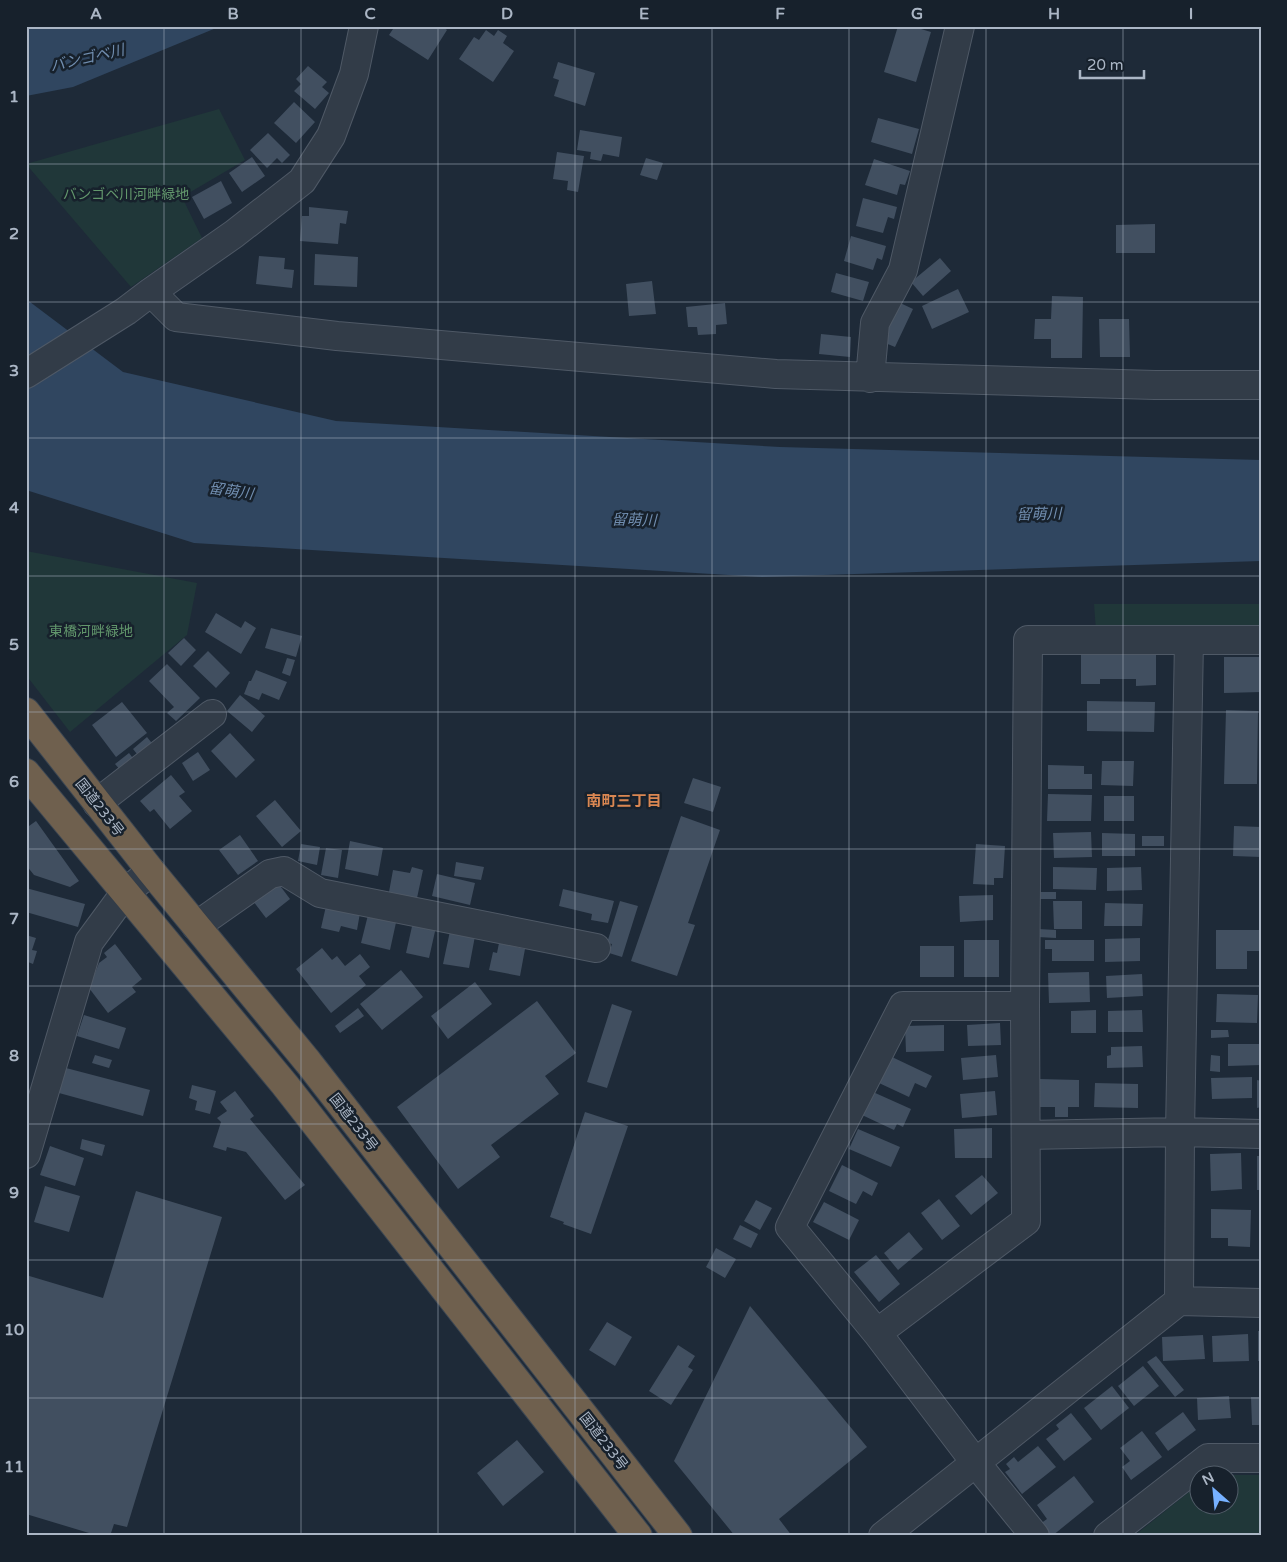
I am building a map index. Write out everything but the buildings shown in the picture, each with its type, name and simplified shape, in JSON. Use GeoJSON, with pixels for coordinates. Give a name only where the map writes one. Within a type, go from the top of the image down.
{"type":"FeatureCollection","features":[{"type":"Feature","properties":{"kind":"highway","name":"国道233号"},"geometry":{"type":"LineString","coordinates":[[26,712],[151,871],[308,1062],[678,1536]]}},
{"type":"Feature","properties":{"kind":"highway"},"geometry":{"type":"LineString","coordinates":[[26,773],[285,1085],[638,1536]]}},
{"type":"Feature","properties":{"kind":"street"},"geometry":{"type":"LineString","coordinates":[[26,374],[126,311],[234,234],[302,181],[331,136],[354,74],[364,26]]}},
{"type":"Feature","properties":{"kind":"street"},"geometry":{"type":"LineString","coordinates":[[870,378],[875,323],[903,270],[960,26]]}},
{"type":"Feature","properties":{"kind":"street"},"geometry":{"type":"LineString","coordinates":[[151,292],[176,317],[337,336],[756,372],[870,378],[1155,385],[1261,385]]}},
{"type":"Feature","properties":{"kind":"street"},"geometry":{"type":"LineString","coordinates":[[877,1333],[1026,1221],[1025,1006],[1028,640],[1261,640]]}},
{"type":"Feature","properties":{"kind":"street"},"geometry":{"type":"LineString","coordinates":[[1179,1301],[1180,1132],[1189,640]]}},
{"type":"Feature","properties":{"kind":"street"},"geometry":{"type":"LineString","coordinates":[[97,803],[212,714]]}},
{"type":"Feature","properties":{"kind":"street"},"geometry":{"type":"LineString","coordinates":[[27,1147],[89,942],[125,893],[151,871]]}},
{"type":"Feature","properties":{"kind":"street"},"geometry":{"type":"LineString","coordinates":[[196,926],[270,874],[284,871],[320,893],[596,948]]}},
{"type":"Feature","properties":{"kind":"street"},"geometry":{"type":"LineString","coordinates":[[1025,1006],[903,1006],[790,1227],[877,1333],[975,1462],[1035,1536]]}},
{"type":"Feature","properties":{"kind":"street"},"geometry":{"type":"LineString","coordinates":[[1026,1135],[1180,1132],[1261,1134]]}},
{"type":"Feature","properties":{"kind":"street"},"geometry":{"type":"LineString","coordinates":[[883,1536],[1179,1301],[1261,1303]]}},
{"type":"Feature","properties":{"kind":"street"},"geometry":{"type":"LineString","coordinates":[[1108,1536],[1208,1458],[1261,1458]]}},
{"type":"Feature","properties":{"kind":"green space","name":"バンゴベ川河畔緑地"},"geometry":{"type":"Polygon","coordinates":[[[219,109],[245,160],[182,197],[202,238],[131,287],[26,164],[219,109]]]}},
{"type":"Feature","properties":{"kind":"green space","name":"東橋河畔緑地"},"geometry":{"type":"Polygon","coordinates":[[[26,551],[197,583],[187,635],[70,732],[26,675],[26,551]]]}},
{"type":"Feature","properties":{"kind":"green space"},"geometry":{"type":"Polygon","coordinates":[[[1094,604],[1261,604],[1261,632],[1096,631],[1094,604]]]}},
{"type":"Feature","properties":{"kind":"green space"},"geometry":{"type":"Polygon","coordinates":[[[1240,1475],[1261,1475],[1261,1536],[1134,1536],[1190,1491],[1190,1514],[1240,1514],[1240,1475]]]}},
{"type":"Feature","properties":{"kind":"water","name":"バンゴベ川"},"geometry":{"type":"Polygon","coordinates":[[[40,26],[221,26],[73,87],[26,96],[26,30],[40,26]]]}},
{"type":"Feature","properties":{"kind":"water","name":"留萌川"},"geometry":{"type":"Polygon","coordinates":[[[26,299],[123,372],[336,421],[780,447],[1261,460],[1261,561],[762,577],[194,543],[26,490],[26,299]]]}},
{"type":"Feature","properties":{"kind":"district","name":"南町三丁目"},"geometry":{"type":"Point","coordinates":[624,801]}}]}
